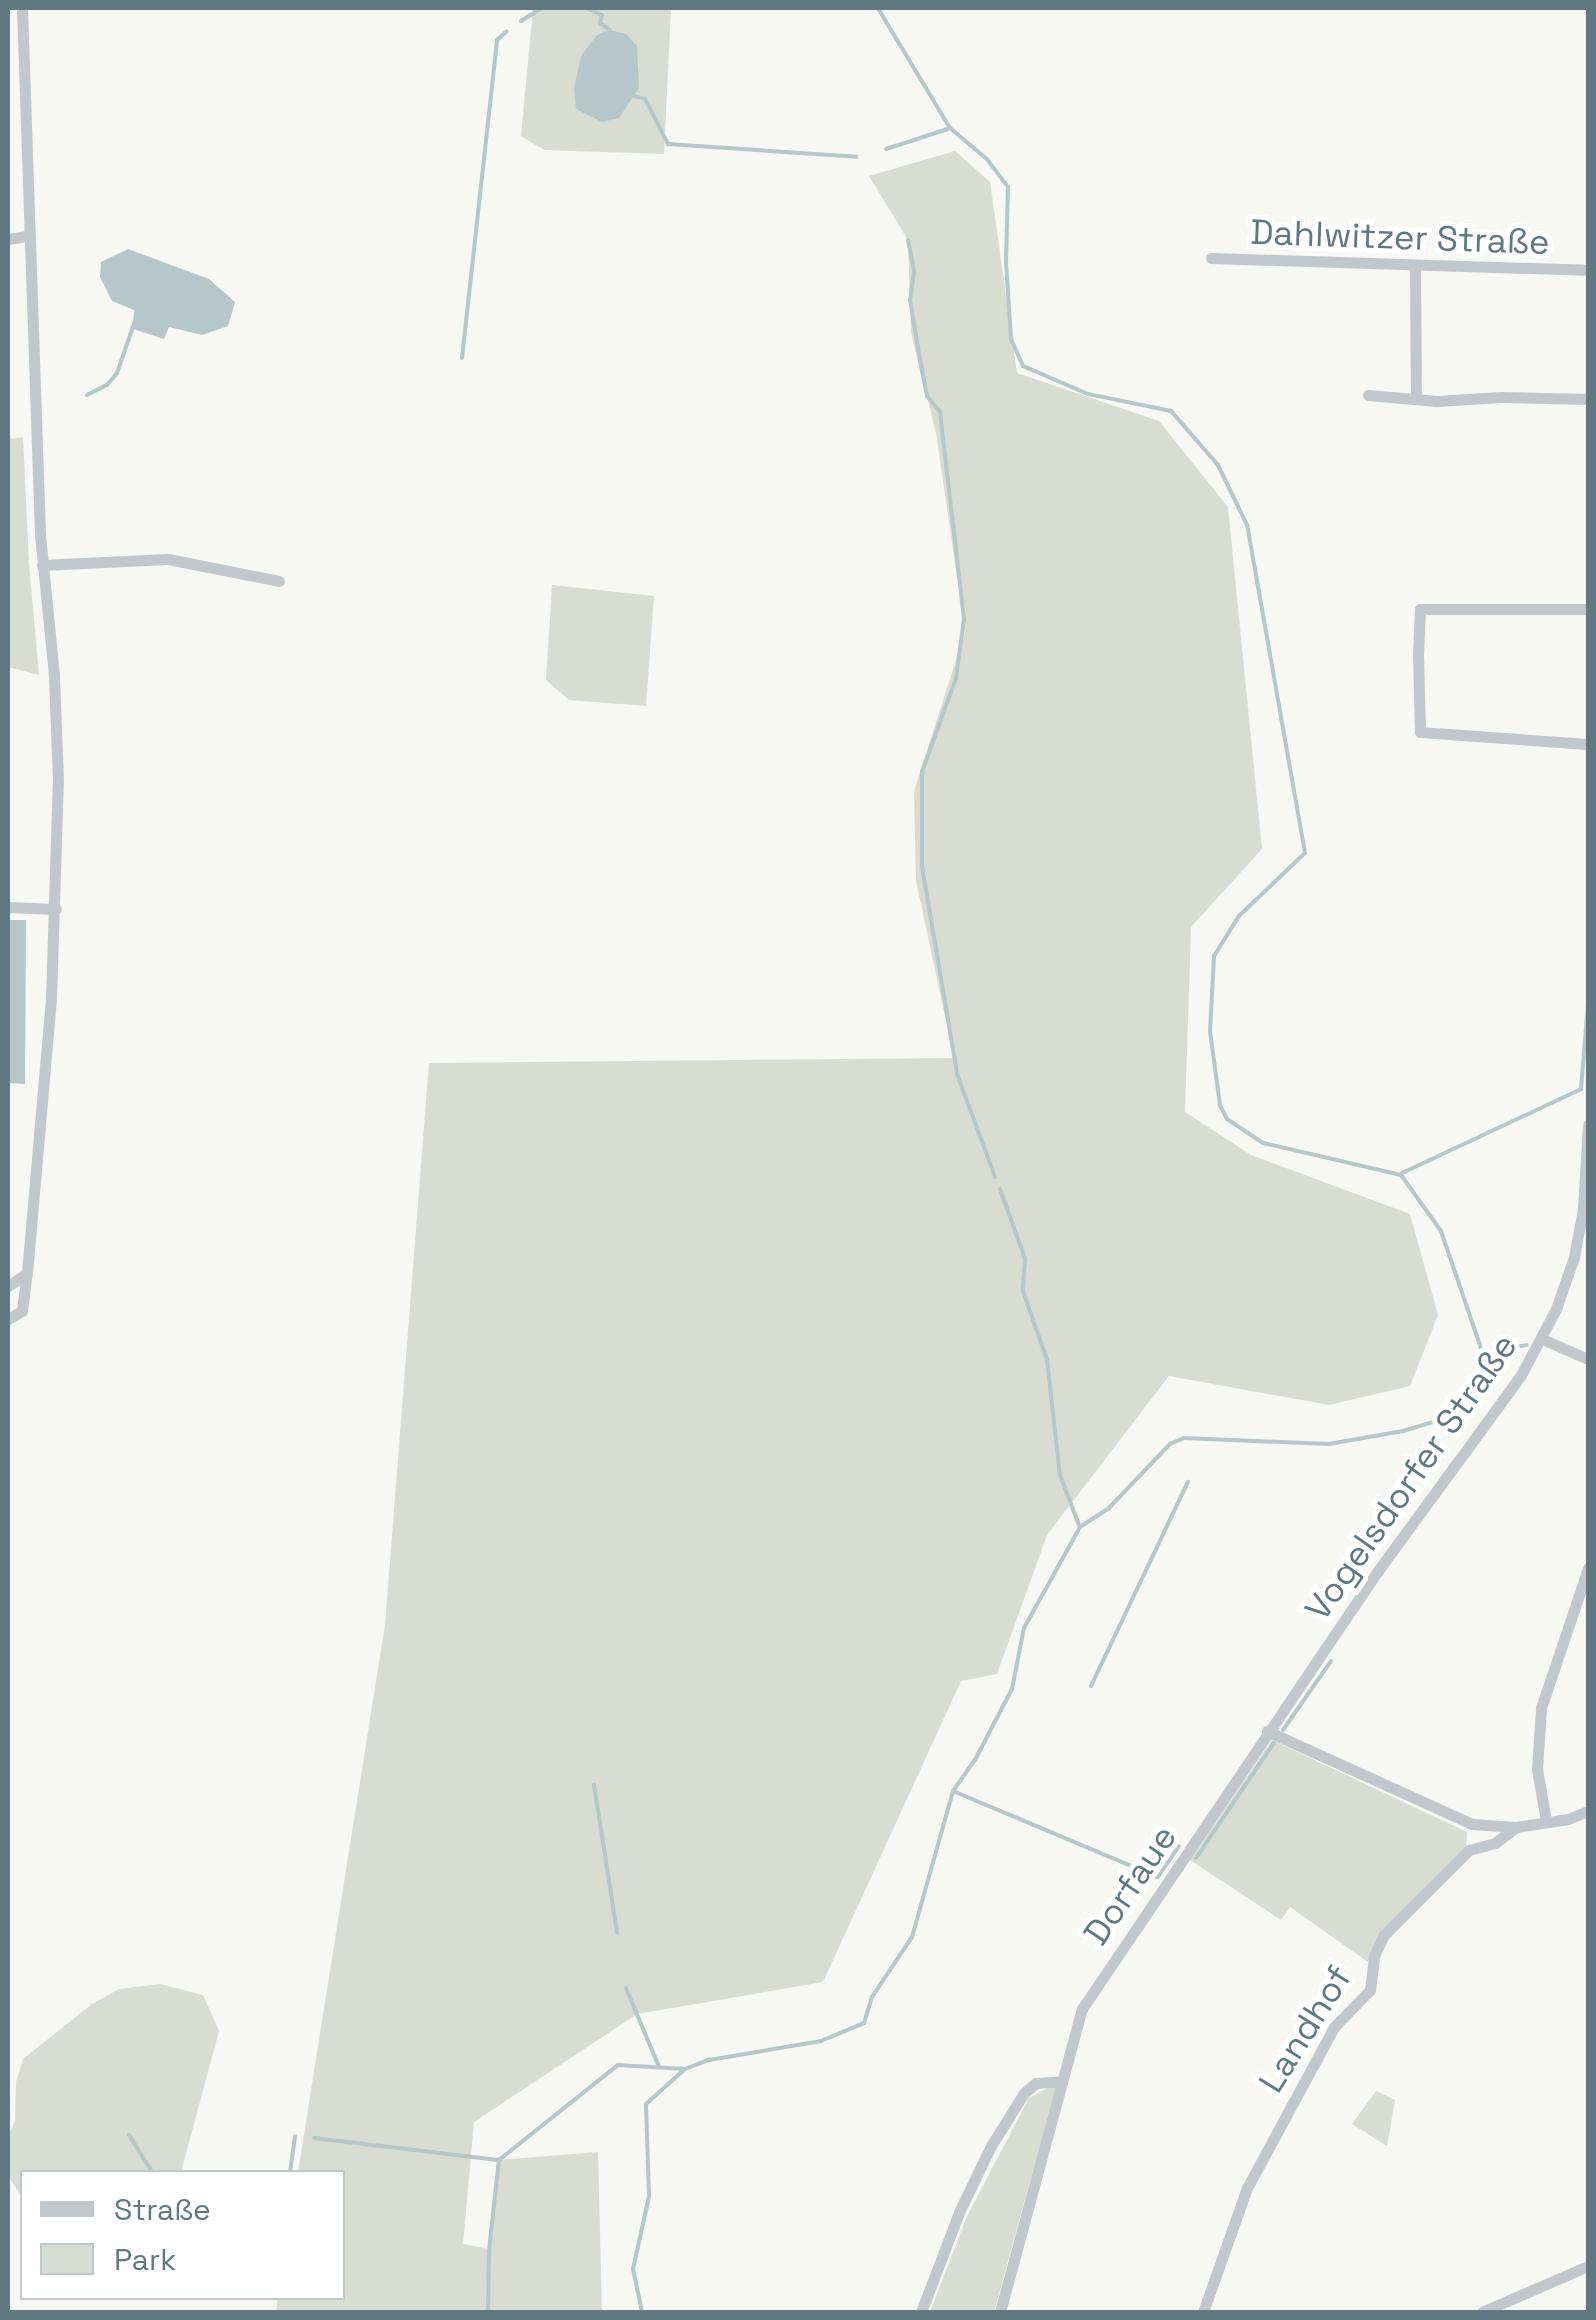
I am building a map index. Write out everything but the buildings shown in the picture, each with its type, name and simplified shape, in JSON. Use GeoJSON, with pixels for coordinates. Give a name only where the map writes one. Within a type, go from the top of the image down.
{"type":"FeatureCollection","features":[{"type":"Feature","properties":{"kind":"street"},"geometry":{"type":"LineString","coordinates":[[8,1319],[22,1312],[27,1273],[56,909],[58,745],[42,565],[22,8]]}},
{"type":"Feature","properties":{"kind":"street"},"geometry":{"type":"LineString","coordinates":[[8,239],[28,236]]}},
{"type":"Feature","properties":{"kind":"street","name":"Dahlwitzer Straße"},"geometry":{"type":"LineString","coordinates":[[1210,258],[1588,270]]}},
{"type":"Feature","properties":{"kind":"street"},"geometry":{"type":"LineString","coordinates":[[1415,266],[1416,396]]}},
{"type":"Feature","properties":{"kind":"street"},"geometry":{"type":"LineString","coordinates":[[1368,395],[1416,396],[1437,401],[1500,397],[1588,399]]}},
{"type":"Feature","properties":{"kind":"street"},"geometry":{"type":"LineString","coordinates":[[42,565],[168,559],[279,582]]}},
{"type":"Feature","properties":{"kind":"street"},"geometry":{"type":"LineString","coordinates":[[1588,609],[1420,609],[1418,655],[1420,732],[1588,744]]}},
{"type":"Feature","properties":{"kind":"street"},"geometry":{"type":"LineString","coordinates":[[8,908],[56,909]]}},
{"type":"Feature","properties":{"kind":"street","name":"Vogelsdorfer Straße"},"geometry":{"type":"LineString","coordinates":[[1267,1731],[1376,1572],[1506,1398],[1542,1338],[1566,1283],[1586,1209],[1588,1125]]}},
{"type":"Feature","properties":{"kind":"street"},"geometry":{"type":"LineString","coordinates":[[8,1286],[27,1273]]}},
{"type":"Feature","properties":{"kind":"street"},"geometry":{"type":"LineString","coordinates":[[1542,1338],[1588,1359]]}},
{"type":"Feature","properties":{"kind":"street"},"geometry":{"type":"LineString","coordinates":[[1546,1820],[1537,1769],[1541,1708],[1588,1568]]}},
{"type":"Feature","properties":{"kind":"street"},"geometry":{"type":"LineString","coordinates":[[1267,1731],[1472,1824],[1516,1828],[1568,1819],[1588,1811]]}},
{"type":"Feature","properties":{"kind":"street","name":"Dorfaue"},"geometry":{"type":"LineString","coordinates":[[1000,2312],[1082,2009],[1267,1731]]}},
{"type":"Feature","properties":{"kind":"street","name":"Landhof"},"geometry":{"type":"LineString","coordinates":[[1203,2312],[1247,2188],[1334,2027],[1370,1990],[1374,1956],[1384,1935],[1469,1850],[1494,1843],[1516,1828]]}},
{"type":"Feature","properties":{"kind":"street"},"geometry":{"type":"LineString","coordinates":[[921,2312],[960,2210],[1024,2093],[1036,2082],[1062,2081]]}},
{"type":"Feature","properties":{"kind":"street"},"geometry":{"type":"LineString","coordinates":[[1482,2312],[1588,2266]]}},
{"type":"Feature","properties":{"kind":"green space"},"geometry":{"type":"Polygon","coordinates":[[[533,8],[671,8],[664,154],[544,150],[521,136],[533,8]]]}},
{"type":"Feature","properties":{"kind":"green space"},"geometry":{"type":"Polygon","coordinates":[[[955,151],[990,182],[1017,373],[1159,421],[1228,507],[1262,849],[1191,927],[1185,1112],[1251,1155],[1410,1214],[1438,1315],[1410,1386],[1329,1405],[1169,1376],[1047,1535],[997,1674],[961,1681],[823,1982],[637,2014],[474,2122],[463,2244],[489,2249],[499,2160],[598,2152],[602,2312],[276,2312],[278,2300],[345,2300],[345,2170],[298,2170],[385,1625],[429,1063],[954,1058],[916,881],[914,791],[965,632],[936,433],[911,333],[908,240],[869,176],[955,151]]]}},
{"type":"Feature","properties":{"kind":"green space"},"geometry":{"type":"Polygon","coordinates":[[[23,437],[39,675],[8,667],[8,439],[23,437]]]}},
{"type":"Feature","properties":{"kind":"green space"},"geometry":{"type":"Polygon","coordinates":[[[552,585],[654,596],[646,706],[569,700],[546,680],[552,585]]]}},
{"type":"Feature","properties":{"kind":"green space"},"geometry":{"type":"Polygon","coordinates":[[[1272,1740],[1467,1832],[1466,1850],[1391,1922],[1368,1962],[1290,1907],[1281,1920],[1190,1860],[1272,1740]]]}},
{"type":"Feature","properties":{"kind":"green space"},"geometry":{"type":"Polygon","coordinates":[[[160,1984],[203,1995],[219,2031],[182,2170],[20,2170],[20,2194],[8,2176],[8,2137],[15,2121],[16,2082],[23,2059],[92,2004],[119,1989],[160,1984]]]}},
{"type":"Feature","properties":{"kind":"green space"},"geometry":{"type":"Polygon","coordinates":[[[1057,2083],[994,2312],[930,2312],[967,2216],[1029,2098],[1057,2083]]]}},
{"type":"Feature","properties":{"kind":"green space"},"geometry":{"type":"Polygon","coordinates":[[[1376,2091],[1395,2100],[1387,2146],[1352,2124],[1376,2091]]]}},
{"type":"Feature","properties":{"kind":"shaded area"},"geometry":{"type":"Polygon","coordinates":[[[610,30],[626,34],[637,46],[639,88],[619,118],[602,122],[576,109],[574,88],[581,56],[597,35],[610,30]]]}},
{"type":"Feature","properties":{"kind":"shaded area"},"geometry":{"type":"Polygon","coordinates":[[[128,249],[209,279],[235,302],[228,326],[202,335],[169,327],[164,339],[133,329],[134,310],[112,301],[100,277],[101,262],[128,249]]]}},
{"type":"Feature","properties":{"kind":"shaded area"},"geometry":{"type":"Polygon","coordinates":[[[8,920],[26,920],[25,1084],[8,1083],[8,920]]]}},
{"type":"Feature","properties":{"kind":"waterway"},"geometry":{"type":"LineString","coordinates":[[521,21],[542,8]]}},
{"type":"Feature","properties":{"kind":"waterway"},"geometry":{"type":"LineString","coordinates":[[586,8],[602,15],[600,23],[610,30]]}},
{"type":"Feature","properties":{"kind":"waterway"},"geometry":{"type":"LineString","coordinates":[[642,2312],[633,2269],[649,2196],[646,2104],[685,2069],[709,2060],[821,2041],[864,2023],[872,1997],[912,1937],[953,1791],[975,1760],[1012,1689],[1024,1628],[1080,1527],[1108,1509],[1170,1444],[1184,1438],[1329,1444],[1403,1431],[1443,1419],[1462,1405],[1482,1363],[1482,1351],[1441,1231],[1401,1175],[1263,1143],[1227,1119],[1220,1105],[1210,1031],[1214,956],[1239,916],[1305,853],[1247,525],[1218,465],[1171,411],[1088,394],[1023,366],[1011,339],[1006,262],[1008,187],[988,160],[950,128],[878,8]]}},
{"type":"Feature","properties":{"kind":"waterway"},"geometry":{"type":"LineString","coordinates":[[462,358],[497,40],[507,31]]}},
{"type":"Feature","properties":{"kind":"waterway"},"geometry":{"type":"LineString","coordinates":[[634,96],[645,99],[668,144],[857,157]]}},
{"type":"Feature","properties":{"kind":"waterway"},"geometry":{"type":"LineString","coordinates":[[886,149],[948,129]]}},
{"type":"Feature","properties":{"kind":"waterway"},"geometry":{"type":"LineString","coordinates":[[908,240],[914,272],[910,300],[927,396],[940,412],[964,619],[956,678],[922,772],[922,866],[957,1074],[995,1177]]}},
{"type":"Feature","properties":{"kind":"waterway"},"geometry":{"type":"LineString","coordinates":[[87,395],[107,385],[117,373],[137,315]]}},
{"type":"Feature","properties":{"kind":"waterway"},"geometry":{"type":"LineString","coordinates":[[1402,1173],[1581,1089],[1588,1003]]}},
{"type":"Feature","properties":{"kind":"waterway"},"geometry":{"type":"LineString","coordinates":[[1000,1189],[1025,1259],[1023,1291],[1047,1360],[1060,1475],[1079,1525]]}},
{"type":"Feature","properties":{"kind":"waterway"},"geometry":{"type":"LineString","coordinates":[[1484,1351],[1527,1345]]}},
{"type":"Feature","properties":{"kind":"waterway"},"geometry":{"type":"LineString","coordinates":[[1091,1686],[1188,1482]]}},
{"type":"Feature","properties":{"kind":"waterway"},"geometry":{"type":"LineString","coordinates":[[1283,1730],[1331,1661]]}},
{"type":"Feature","properties":{"kind":"waterway"},"geometry":{"type":"LineString","coordinates":[[1196,1858],[1274,1743]]}},
{"type":"Feature","properties":{"kind":"waterway"},"geometry":{"type":"LineString","coordinates":[[594,1785],[617,1932]]}},
{"type":"Feature","properties":{"kind":"waterway"},"geometry":{"type":"LineString","coordinates":[[953,1791],[1158,1877],[1179,1846]]}},
{"type":"Feature","properties":{"kind":"waterway"},"geometry":{"type":"LineString","coordinates":[[626,1988],[659,2067]]}},
{"type":"Feature","properties":{"kind":"waterway"},"geometry":{"type":"LineString","coordinates":[[488,2312],[489,2250],[499,2160],[618,2065],[685,2069]]}},
{"type":"Feature","properties":{"kind":"waterway"},"geometry":{"type":"LineString","coordinates":[[129,2135],[151,2170]]}},
{"type":"Feature","properties":{"kind":"waterway"},"geometry":{"type":"LineString","coordinates":[[290,2170],[295,2136]]}},
{"type":"Feature","properties":{"kind":"waterway"},"geometry":{"type":"LineString","coordinates":[[314,2138],[498,2160]]}}]}
